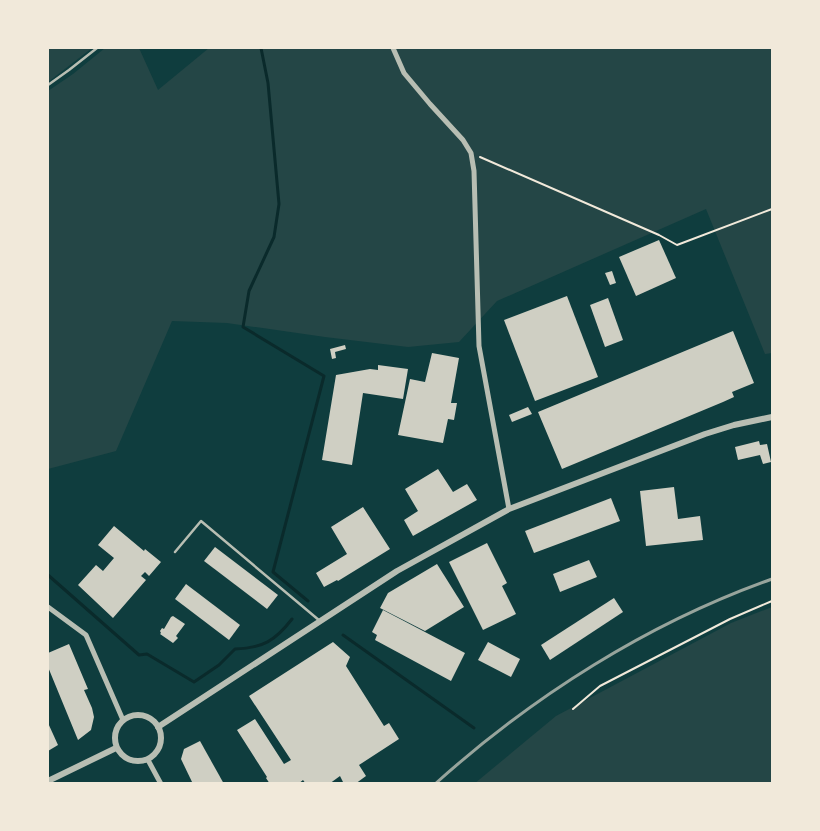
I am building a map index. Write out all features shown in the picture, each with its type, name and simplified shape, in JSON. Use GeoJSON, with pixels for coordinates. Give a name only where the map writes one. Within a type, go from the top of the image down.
{"type":"FeatureCollection","features":[{"type":"Feature","properties":{"kind":"street"},"geometry":{"type":"LineString","coordinates":[[393,48],[404,73],[463,140],[471,153],[474,171],[479,346],[509,509]]}},
{"type":"Feature","properties":{"kind":"street"},"geometry":{"type":"LineString","coordinates":[[158,727],[397,571],[509,509],[637,458],[705,434],[734,425],[772,417]]}},
{"type":"Feature","properties":{"kind":"street"},"geometry":{"type":"LineString","coordinates":[[48,607],[86,635],[123,720]]}},
{"type":"Feature","properties":{"kind":"street"},"geometry":{"type":"LineString","coordinates":[[135,714],[154,721],[158,727],[161,742],[159,749],[148,760],[133,761],[126,759],[116,748],[114,733],[123,720],[135,714]]}},
{"type":"Feature","properties":{"kind":"street"},"geometry":{"type":"LineString","coordinates":[[48,781],[116,748]]}},
{"type":"Feature","properties":{"kind":"street"},"geometry":{"type":"LineString","coordinates":[[148,760],[161,784]]}},
{"type":"Feature","properties":{"kind":"lane"},"geometry":{"type":"LineString","coordinates":[[48,85],[97,48]]}},
{"type":"Feature","properties":{"kind":"lane"},"geometry":{"type":"LineString","coordinates":[[175,552],[201,521],[321,622]]}},
{"type":"Feature","properties":{"kind":"path"},"geometry":{"type":"LineString","coordinates":[[471,153],[659,235],[676,245],[772,209]]}},
{"type":"Feature","properties":{"kind":"path"},"geometry":{"type":"LineString","coordinates":[[572,709],[600,686],[730,619],[772,601]]}},
{"type":"Feature","properties":{"kind":"shaded area"},"geometry":{"type":"Polygon","coordinates":[[[48,48],[92,48],[48,82],[48,48]]]}},
{"type":"Feature","properties":{"kind":"shaded area"},"geometry":{"type":"Polygon","coordinates":[[[105,48],[139,48],[158,90],[209,48],[772,48],[772,353],[765,354],[706,209],[497,301],[459,342],[408,347],[227,323],[172,321],[116,451],[48,469],[48,91],[105,48]]]}},
{"type":"Feature","properties":{"kind":"shaded area"},"geometry":{"type":"Polygon","coordinates":[[[772,607],[772,783],[474,784],[556,716],[731,623],[772,607]]]}},
{"type":"Feature","properties":{"kind":"building"},"geometry":{"type":"Polygon","coordinates":[[[659,240],[676,278],[636,296],[619,257],[659,240]]]}},
{"type":"Feature","properties":{"kind":"building"},"geometry":{"type":"Polygon","coordinates":[[[612,271],[616,283],[610,285],[605,273],[612,271]]]}},
{"type":"Feature","properties":{"kind":"building"},"geometry":{"type":"Polygon","coordinates":[[[567,296],[598,377],[535,401],[504,320],[567,296]]]}},
{"type":"Feature","properties":{"kind":"building"},"geometry":{"type":"Polygon","coordinates":[[[608,298],[623,340],[605,347],[590,305],[608,298]]]}},
{"type":"Feature","properties":{"kind":"building"},"geometry":{"type":"Polygon","coordinates":[[[733,331],[754,383],[732,392],[734,397],[723,402],[562,469],[538,412],[733,331]]]}},
{"type":"Feature","properties":{"kind":"building"},"geometry":{"type":"Polygon","coordinates":[[[345,345],[346,349],[335,352],[336,358],[332,359],[330,349],[345,345]]]}},
{"type":"Feature","properties":{"kind":"building"},"geometry":{"type":"Polygon","coordinates":[[[432,353],[459,358],[451,403],[457,403],[454,420],[448,419],[443,443],[398,435],[410,379],[425,382],[432,353]]]}},
{"type":"Feature","properties":{"kind":"building"},"geometry":{"type":"Polygon","coordinates":[[[378,365],[408,369],[403,399],[363,393],[352,465],[322,460],[336,375],[370,369],[378,370],[378,365]]]}},
{"type":"Feature","properties":{"kind":"building"},"geometry":{"type":"Polygon","coordinates":[[[528,407],[532,414],[512,422],[509,415],[528,407]]]}},
{"type":"Feature","properties":{"kind":"building"},"geometry":{"type":"Polygon","coordinates":[[[759,441],[760,445],[767,444],[771,462],[763,464],[760,455],[738,460],[735,447],[759,441]]]}},
{"type":"Feature","properties":{"kind":"building"},"geometry":{"type":"Polygon","coordinates":[[[438,469],[453,492],[467,484],[477,500],[413,536],[404,520],[418,511],[405,489],[438,469]]]}},
{"type":"Feature","properties":{"kind":"building"},"geometry":{"type":"Polygon","coordinates":[[[674,487],[678,519],[700,516],[703,540],[646,546],[640,491],[674,487]]]}},
{"type":"Feature","properties":{"kind":"building"},"geometry":{"type":"Polygon","coordinates":[[[611,498],[620,521],[534,553],[525,531],[611,498]]]}},
{"type":"Feature","properties":{"kind":"building"},"geometry":{"type":"Polygon","coordinates":[[[363,507],[390,549],[338,581],[324,587],[316,573],[347,554],[331,527],[363,507]]]}},
{"type":"Feature","properties":{"kind":"building"},"geometry":{"type":"Polygon","coordinates":[[[114,526],[144,551],[145,549],[161,562],[149,576],[145,572],[141,576],[146,580],[113,618],[78,585],[96,565],[103,571],[114,558],[98,545],[114,526]]]}},
{"type":"Feature","properties":{"kind":"building"},"geometry":{"type":"Polygon","coordinates":[[[487,543],[507,583],[502,586],[516,614],[483,630],[449,562],[487,543]]]}},
{"type":"Feature","properties":{"kind":"building"},"geometry":{"type":"Polygon","coordinates":[[[215,547],[278,595],[267,609],[204,561],[215,547]]]}},
{"type":"Feature","properties":{"kind":"building"},"geometry":{"type":"Polygon","coordinates":[[[589,560],[597,577],[560,592],[553,574],[589,560]]]}},
{"type":"Feature","properties":{"kind":"building"},"geometry":{"type":"Polygon","coordinates":[[[437,564],[464,607],[425,631],[380,608],[388,593],[437,564]]]}},
{"type":"Feature","properties":{"kind":"building"},"geometry":{"type":"Polygon","coordinates":[[[186,584],[240,625],[229,640],[175,599],[186,584]]]}},
{"type":"Feature","properties":{"kind":"building"},"geometry":{"type":"Polygon","coordinates":[[[614,598],[623,612],[550,660],[541,645],[614,598]]]}},
{"type":"Feature","properties":{"kind":"building"},"geometry":{"type":"Polygon","coordinates":[[[383,610],[465,653],[451,681],[375,640],[377,635],[372,632],[383,610]]]}},
{"type":"Feature","properties":{"kind":"building"},"geometry":{"type":"Polygon","coordinates":[[[173,616],[185,624],[176,636],[178,638],[173,643],[160,634],[160,631],[162,628],[164,629],[173,616]]]}},
{"type":"Feature","properties":{"kind":"building"},"geometry":{"type":"Polygon","coordinates":[[[333,642],[350,657],[346,666],[384,726],[389,723],[399,739],[359,765],[366,776],[355,784],[344,784],[340,776],[329,784],[306,784],[303,780],[298,784],[270,784],[237,730],[255,719],[284,764],[291,760],[249,696],[333,642]]]}},
{"type":"Feature","properties":{"kind":"building"},"geometry":{"type":"Polygon","coordinates":[[[488,642],[520,659],[511,677],[478,660],[488,642]]]}},
{"type":"Feature","properties":{"kind":"building"},"geometry":{"type":"Polygon","coordinates":[[[69,644],[88,689],[84,690],[94,717],[91,730],[78,740],[48,667],[48,653],[69,644]]]}},
{"type":"Feature","properties":{"kind":"building"},"geometry":{"type":"Polygon","coordinates":[[[48,723],[58,745],[48,751],[48,723]]]}},
{"type":"Feature","properties":{"kind":"building"},"geometry":{"type":"Polygon","coordinates":[[[200,741],[224,784],[193,784],[181,759],[184,749],[200,741]]]}},
{"type":"Feature","properties":{"kind":"waterway"},"geometry":{"type":"LineString","coordinates":[[261,48],[268,83],[279,204],[274,237],[249,291],[243,327],[324,376],[273,572],[308,601]]}},
{"type":"Feature","properties":{"kind":"waterway"},"geometry":{"type":"LineString","coordinates":[[48,575],[139,655],[147,654],[194,682],[219,665],[235,649],[253,647],[268,642],[280,633],[292,619]]}},
{"type":"Feature","properties":{"kind":"waterway"},"geometry":{"type":"LineString","coordinates":[[343,635],[474,728]]}},
{"type":"Feature","properties":{"kind":"railway"},"geometry":{"type":"LineString","coordinates":[[435,784],[512,721],[594,665],[681,617],[772,579]]}}]}
